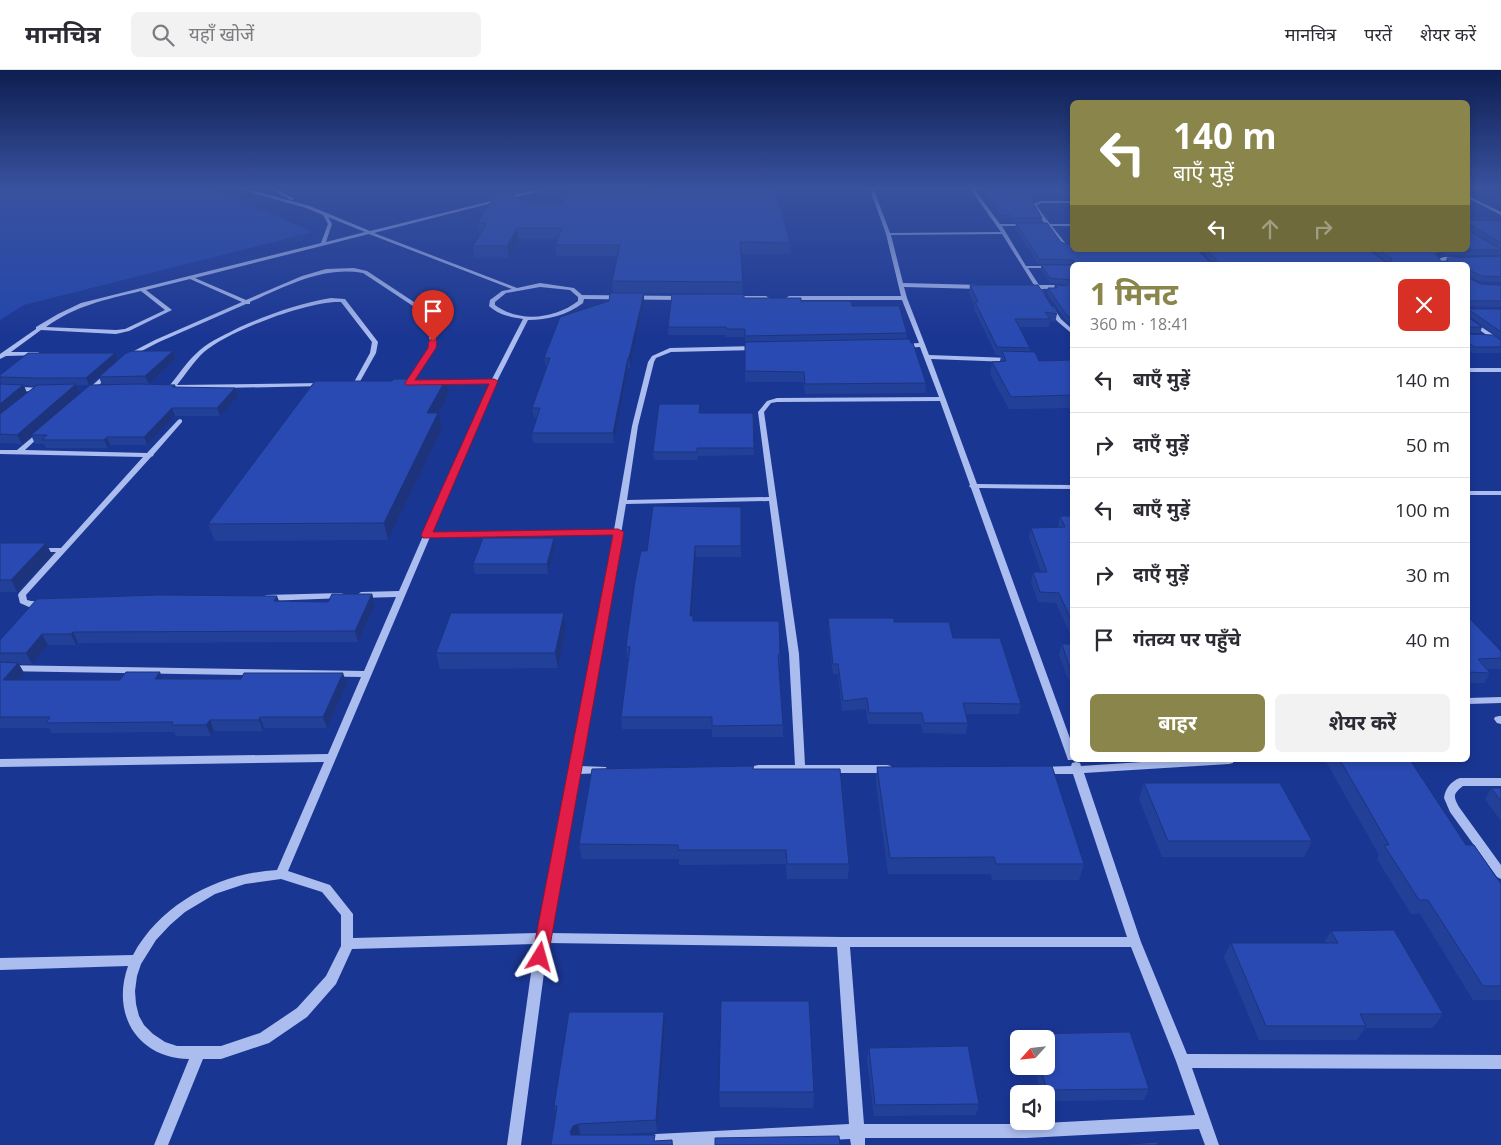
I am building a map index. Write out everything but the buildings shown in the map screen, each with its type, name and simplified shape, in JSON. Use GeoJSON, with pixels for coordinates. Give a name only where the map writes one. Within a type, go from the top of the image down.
{"type":"FeatureCollection","features":[{"type":"Feature","properties":{"kind":"street"},"geometry":{"type":"LineString","coordinates":[[322,245],[325,237]]}},
{"type":"Feature","properties":{"kind":"street"},"geometry":{"type":"LineString","coordinates":[[2,355],[57,316],[83,304],[350,237]]}},
{"type":"Feature","properties":{"kind":"street"},"geometry":{"type":"LineString","coordinates":[[382,237],[515,288]]}},
{"type":"Feature","properties":{"kind":"street"},"geometry":{"type":"LineString","coordinates":[[889,237],[904,298],[943,399],[1070,751]]}},
{"type":"Feature","properties":{"kind":"street"},"geometry":{"type":"LineString","coordinates":[[1005,237],[1059,320],[1070,329]]}},
{"type":"Feature","properties":{"kind":"street"},"geometry":{"type":"LineString","coordinates":[[1058,237],[1064,245],[1070,247]]}},
{"type":"Feature","properties":{"kind":"street"},"geometry":{"type":"LineString","coordinates":[[1439,262],[1437,260],[1444,258],[1472,258]]}},
{"type":"Feature","properties":{"kind":"street"},"geometry":{"type":"LineString","coordinates":[[1024,267],[1070,266]]}},
{"type":"Feature","properties":{"kind":"street"},"geometry":{"type":"LineString","coordinates":[[118,356],[128,357],[157,341],[314,274],[344,270],[365,272],[418,307],[431,332],[432,348],[409,383]]}},
{"type":"Feature","properties":{"kind":"street"},"geometry":{"type":"LineString","coordinates":[[190,278],[248,303]]}},
{"type":"Feature","properties":{"kind":"street"},"geometry":{"type":"LineString","coordinates":[[582,297],[581,302],[568,311],[545,317],[526,318],[505,315],[496,311],[492,306],[492,301],[496,296],[515,288],[540,285],[572,289],[582,297],[689,298]]}},
{"type":"Feature","properties":{"kind":"street"},"geometry":{"type":"LineString","coordinates":[[902,285],[992,287]]}},
{"type":"Feature","properties":{"kind":"street"},"geometry":{"type":"LineString","coordinates":[[1028,287],[1070,287]]}},
{"type":"Feature","properties":{"kind":"street"},"geometry":{"type":"LineString","coordinates":[[38,328],[116,332],[136,326],[169,310],[141,289]]}},
{"type":"Feature","properties":{"kind":"street"},"geometry":{"type":"LineString","coordinates":[[172,387],[206,348],[229,334],[313,302],[337,298],[343,300],[375,342],[373,353],[356,384]]}},
{"type":"Feature","properties":{"kind":"street"},"geometry":{"type":"LineString","coordinates":[[728,298],[777,298]]}},
{"type":"Feature","properties":{"kind":"street"},"geometry":{"type":"LineString","coordinates":[[787,298],[904,298]]}},
{"type":"Feature","properties":{"kind":"street"},"geometry":{"type":"LineString","coordinates":[[281,874],[426,535],[494,381],[526,318]]}},
{"type":"Feature","properties":{"kind":"street"},"geometry":{"type":"LineString","coordinates":[[1470,321],[1501,343]]}},
{"type":"Feature","properties":{"kind":"street"},"geometry":{"type":"LineString","coordinates":[[1476,336],[1501,337]]}},
{"type":"Feature","properties":{"kind":"street"},"geometry":{"type":"LineString","coordinates":[[894,346],[922,345]]}},
{"type":"Feature","properties":{"kind":"street"},"geometry":{"type":"LineString","coordinates":[[514,1145],[542,938],[624,502],[635,426],[651,362],[654,357],[670,350],[759,348]]}},
{"type":"Feature","properties":{"kind":"street"},"geometry":{"type":"LineString","coordinates":[[2,355],[43,355]]}},
{"type":"Feature","properties":{"kind":"street"},"geometry":{"type":"LineString","coordinates":[[926,357],[1022,360]]}},
{"type":"Feature","properties":{"kind":"street"},"geometry":{"type":"LineString","coordinates":[[79,400],[114,370]]}},
{"type":"Feature","properties":{"kind":"street"},"geometry":{"type":"LineString","coordinates":[[1470,370],[1501,370]]}},
{"type":"Feature","properties":{"kind":"street"},"geometry":{"type":"LineString","coordinates":[[428,383],[494,381]]}},
{"type":"Feature","properties":{"kind":"street"},"geometry":{"type":"LineString","coordinates":[[400,383],[418,383]]}},
{"type":"Feature","properties":{"kind":"street"},"geometry":{"type":"LineString","coordinates":[[346,384],[365,384]]}},
{"type":"Feature","properties":{"kind":"street"},"geometry":{"type":"LineString","coordinates":[[155,388],[327,385]]}},
{"type":"Feature","properties":{"kind":"street"},"geometry":{"type":"LineString","coordinates":[[0,388],[47,390]]}},
{"type":"Feature","properties":{"kind":"street"},"geometry":{"type":"LineString","coordinates":[[83,389],[102,388]]}},
{"type":"Feature","properties":{"kind":"street"},"geometry":{"type":"LineString","coordinates":[[30,396],[38,390]]}},
{"type":"Feature","properties":{"kind":"street"},"geometry":{"type":"LineString","coordinates":[[800,768],[794,654],[761,412],[769,402],[789,400],[943,399]]}},
{"type":"Feature","properties":{"kind":"street"},"geometry":{"type":"LineString","coordinates":[[48,604],[29,604],[23,602],[22,595],[180,421]]}},
{"type":"Feature","properties":{"kind":"street"},"geometry":{"type":"LineString","coordinates":[[19,452],[47,428]]}},
{"type":"Feature","properties":{"kind":"street"},"geometry":{"type":"LineString","coordinates":[[0,452],[150,455]]}},
{"type":"Feature","properties":{"kind":"street"},"geometry":{"type":"LineString","coordinates":[[973,486],[1070,487]]}},
{"type":"Feature","properties":{"kind":"street"},"geometry":{"type":"LineString","coordinates":[[1470,493],[1501,493]]}},
{"type":"Feature","properties":{"kind":"street"},"geometry":{"type":"LineString","coordinates":[[624,502],[773,499]]}},
{"type":"Feature","properties":{"kind":"street"},"geometry":{"type":"LineString","coordinates":[[426,535],[618,532]]}},
{"type":"Feature","properties":{"kind":"street"},"geometry":{"type":"LineString","coordinates":[[27,551],[64,550]]}},
{"type":"Feature","properties":{"kind":"street"},"geometry":{"type":"LineString","coordinates":[[254,598],[401,594]]}},
{"type":"Feature","properties":{"kind":"street"},"geometry":{"type":"LineString","coordinates":[[0,668],[368,674]]}},
{"type":"Feature","properties":{"kind":"street"},"geometry":{"type":"LineString","coordinates":[[1470,701],[1501,700]]}},
{"type":"Feature","properties":{"kind":"street"},"geometry":{"type":"LineString","coordinates":[[0,763],[332,758]]}},
{"type":"Feature","properties":{"kind":"street"},"geometry":{"type":"LineString","coordinates":[[1028,770],[1074,762],[1135,942],[1183,1061],[1212,1145]]}},
{"type":"Feature","properties":{"kind":"street"},"geometry":{"type":"LineString","coordinates":[[742,770],[800,768],[899,769]]}},
{"type":"Feature","properties":{"kind":"street"},"geometry":{"type":"LineString","coordinates":[[575,770],[615,770]]}},
{"type":"Feature","properties":{"kind":"street"},"geometry":{"type":"LineString","coordinates":[[1501,782],[1460,782],[1454,785],[1450,791],[1449,798],[1454,809],[1501,874]]}},
{"type":"Feature","properties":{"kind":"street"},"geometry":{"type":"LineString","coordinates":[[281,874],[302,876],[320,883],[334,893],[344,908],[349,925],[348,944],[343,961],[334,978],[321,995],[286,1026],[265,1038],[220,1052],[198,1054],[178,1052],[160,1046],[146,1037],[135,1025],[129,1010],[128,994],[130,978],[137,960],[150,940],[161,927],[188,904],[211,891],[234,881],[259,875],[281,874]]}},
{"type":"Feature","properties":{"kind":"street"},"geometry":{"type":"LineString","coordinates":[[348,944],[542,938],[843,942],[1135,942]]}},
{"type":"Feature","properties":{"kind":"street"},"geometry":{"type":"LineString","coordinates":[[843,942],[857,1138]]}},
{"type":"Feature","properties":{"kind":"street"},"geometry":{"type":"LineString","coordinates":[[0,964],[137,960]]}},
{"type":"Feature","properties":{"kind":"street"},"geometry":{"type":"LineString","coordinates":[[161,1145],[198,1054]]}},
{"type":"Feature","properties":{"kind":"street"},"geometry":{"type":"LineString","coordinates":[[1183,1061],[1501,1062]]}},
{"type":"Feature","properties":{"kind":"street"},"geometry":{"type":"LineString","coordinates":[[645,1142],[857,1138],[1204,1122]]}},
{"type":"Feature","properties":{"kind":"shaded area"},"geometry":{"type":"Polygon","coordinates":[[[0,237],[293,237],[24,305],[0,320],[0,237]]]}},
{"type":"Feature","properties":{"kind":"route"},"geometry":{"type":"LineString","coordinates":[[433,341],[432,348],[409,383],[494,381],[426,535],[618,532],[540,957]]}}]}
